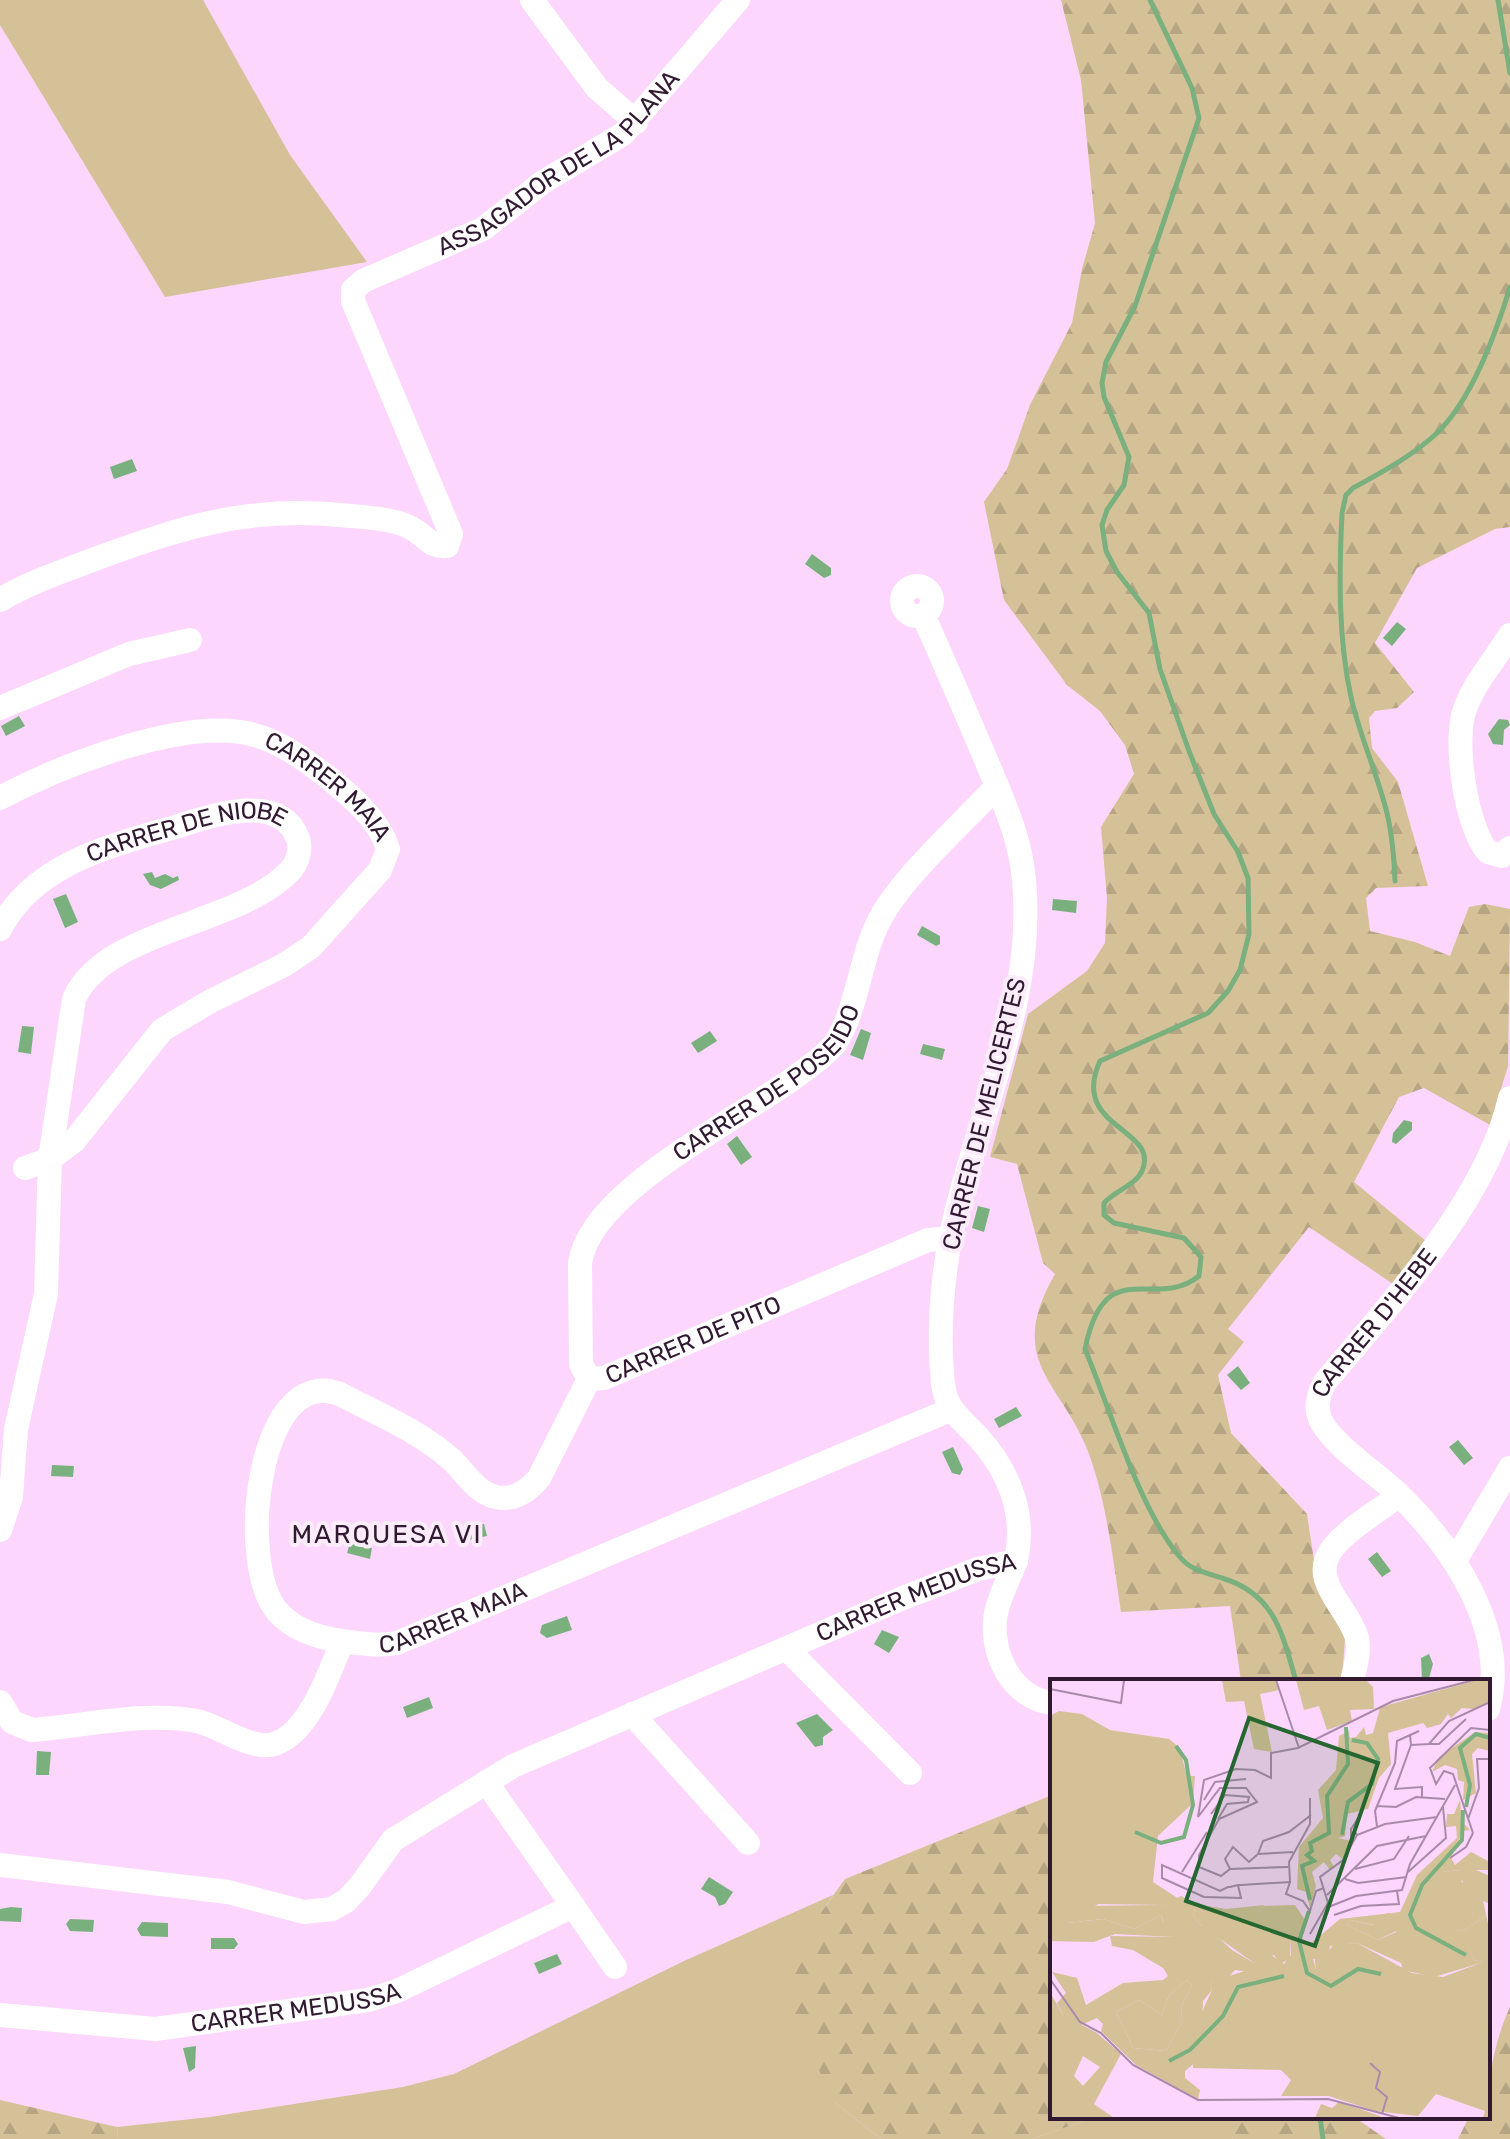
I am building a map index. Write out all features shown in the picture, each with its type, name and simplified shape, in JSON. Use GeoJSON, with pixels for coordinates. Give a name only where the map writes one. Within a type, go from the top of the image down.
{"type":"FeatureCollection","features":[{"type":"Feature","properties":{"kind":"street"},"geometry":{"type":"LineString","coordinates":[[532,0],[597,88],[636,122]]}},
{"type":"Feature","properties":{"kind":"street","name":"ASSAGADOR DE LA PLANA"},"geometry":{"type":"LineString","coordinates":[[0,600],[39,580],[124,548],[188,526],[234,515],[291,512],[374,519],[403,524],[432,545],[447,546],[451,534],[380,369],[353,301],[353,290],[363,281],[483,229],[533,190],[609,144],[636,122],[738,0]]}},
{"type":"Feature","properties":{"kind":"street","name":"CARRER DE MELICERTES"},"geometry":{"type":"LineString","coordinates":[[923,615],[1011,818],[1022,861],[1024,949],[1007,1040],[950,1238],[941,1352],[943,1388],[950,1410]]}},
{"type":"Feature","properties":{"kind":"street"},"geometry":{"type":"LineString","coordinates":[[1510,635],[1465,707],[1461,722],[1465,781],[1472,823],[1488,852],[1502,856],[1510,848]]}},
{"type":"Feature","properties":{"kind":"street"},"geometry":{"type":"LineString","coordinates":[[0,708],[129,654],[190,640]]}},
{"type":"Feature","properties":{"kind":"street","name":"CARRER MAIA"},"geometry":{"type":"LineString","coordinates":[[0,798],[74,763],[143,743],[204,732],[238,732],[266,739],[320,772],[367,815],[388,849],[380,870],[311,947],[284,965],[209,1002],[162,1030],[74,1141],[50,1159]]}},
{"type":"Feature","properties":{"kind":"street","name":"CARRER DE POSEIDO"},"geometry":{"type":"LineString","coordinates":[[589,1379],[581,1364],[580,1263],[582,1248],[593,1226],[648,1178],[834,1045],[845,1023],[872,935],[886,909],[997,786]]}},
{"type":"Feature","properties":{"kind":"street","name":"CARRER DE NIOBE"},"geometry":{"type":"LineString","coordinates":[[0,929],[15,906],[46,877],[86,855],[137,838],[247,810],[275,815],[298,837],[299,855],[279,879],[224,910],[112,957],[87,975],[74,999],[50,1159]]}},
{"type":"Feature","properties":{"kind":"street","name":"CARRER D'HEBE"},"geometry":{"type":"LineString","coordinates":[[1497,1699],[1487,1626],[1476,1591],[1456,1559],[1399,1495],[1323,1425],[1318,1412],[1318,1397],[1325,1382],[1431,1252],[1488,1158],[1510,1098]]}},
{"type":"Feature","properties":{"kind":"street"},"geometry":{"type":"LineString","coordinates":[[0,1530],[11,1497],[16,1429],[46,1294],[50,1159],[25,1168]]}},
{"type":"Feature","properties":{"kind":"street","name":"CARRER DE PITO"},"geometry":{"type":"LineString","coordinates":[[342,1642],[319,1637],[285,1619],[269,1600],[258,1570],[254,1538],[260,1486],[273,1436],[286,1412],[303,1397],[332,1391],[431,1444],[482,1490],[495,1497],[509,1497],[527,1490],[539,1478],[589,1379],[604,1378],[928,1240],[950,1238]]}},
{"type":"Feature","properties":{"kind":"street"},"geometry":{"type":"LineString","coordinates":[[950,1410],[991,1452],[1010,1484],[1019,1528],[1016,1561]]}},
{"type":"Feature","properties":{"kind":"street","name":"CARRER MAIA"},"geometry":{"type":"LineString","coordinates":[[342,1642],[387,1645],[405,1640],[950,1410]]}},
{"type":"Feature","properties":{"kind":"street"},"geometry":{"type":"LineString","coordinates":[[1456,1559],[1510,1468]]}},
{"type":"Feature","properties":{"kind":"street"},"geometry":{"type":"LineString","coordinates":[[1352,1679],[1358,1653],[1356,1637],[1327,1584],[1324,1565],[1335,1545],[1399,1495]]}},
{"type":"Feature","properties":{"kind":"street","name":"CARRER MEDUSSA"},"geometry":{"type":"LineString","coordinates":[[0,1865],[228,1892],[304,1912],[326,1910],[341,1905],[354,1893],[393,1840],[486,1782],[543,1751],[788,1650],[903,1598],[978,1569],[1016,1561]]}},
{"type":"Feature","properties":{"kind":"street","name":"CARRER MEDUSSA"},"geometry":{"type":"LineString","coordinates":[[1016,1561],[996,1614],[1001,1655],[1009,1676],[1022,1693],[1050,1703]]}},
{"type":"Feature","properties":{"kind":"street"},"geometry":{"type":"LineString","coordinates":[[0,1702],[12,1722],[32,1730],[167,1718],[203,1722],[259,1745],[272,1745],[286,1738],[304,1718],[342,1642]]}},
{"type":"Feature","properties":{"kind":"street","name":"CARRER MEDUSSA"},"geometry":{"type":"LineString","coordinates":[[788,1650],[910,1773]]}},
{"type":"Feature","properties":{"kind":"street"},"geometry":{"type":"LineString","coordinates":[[632,1714],[748,1843]]}},
{"type":"Feature","properties":{"kind":"street"},"geometry":{"type":"LineString","coordinates":[[486,1782],[615,1967]]}},
{"type":"Feature","properties":{"kind":"street","name":"CARRER MEDUSSA"},"geometry":{"type":"LineString","coordinates":[[0,2015],[155,2029],[368,2000],[397,1991],[573,1906]]}},
{"type":"Feature","properties":{"kind":"green space"},"geometry":{"type":"Polygon","coordinates":[[[0,0],[203,0],[290,155],[367,262],[165,297],[0,25],[0,0]]]}},
{"type":"Feature","properties":{"kind":"green space"},"geometry":{"type":"Polygon","coordinates":[[[1061,0],[1510,0],[1510,527],[1495,529],[1417,568],[1375,643],[1414,692],[1397,708],[1375,711],[1369,718],[1372,748],[1398,782],[1428,886],[1376,888],[1366,898],[1370,931],[1415,942],[1450,956],[1469,907],[1485,904],[1510,909],[1508,1066],[1490,1125],[1424,1088],[1399,1097],[1354,1182],[1426,1241],[1396,1286],[1309,1227],[1228,1329],[1244,1342],[1218,1375],[1231,1433],[1307,1514],[1318,1587],[1345,1638],[1342,1679],[1241,1679],[1230,1606],[1121,1612],[1109,1532],[1089,1454],[1043,1370],[1036,1351],[1035,1329],[1041,1304],[1055,1274],[1043,1263],[1017,1164],[990,1157],[1028,1014],[1087,971],[1105,943],[1107,898],[1101,827],[1134,774],[1125,745],[1100,711],[1067,685],[1004,600],[984,502],[1007,469],[1030,405],[1072,323],[1095,223],[1081,80],[1061,0]]]}},
{"type":"Feature","properties":{"kind":"green space"},"geometry":{"type":"Polygon","coordinates":[[[1050,1796],[1050,2119],[1090,2119],[1032,2139],[881,2139],[834,2102],[785,1998],[822,1911],[845,1879],[1050,1796]]]}},
{"type":"Feature","properties":{"kind":"green space"},"geometry":{"type":"Polygon","coordinates":[[[833,1895],[822,1911],[834,2102],[881,2139],[118,2139],[117,2127],[210,2117],[403,2087],[454,2074],[684,1961],[833,1895]]]}},
{"type":"Feature","properties":{"kind":"green space"},"geometry":{"type":"Polygon","coordinates":[[[1510,2007],[1510,2139],[1458,2139],[1468,2119],[1490,2119],[1490,2081],[1500,2033],[1510,2007]]]}},
{"type":"Feature","properties":{"kind":"green space"},"geometry":{"type":"Polygon","coordinates":[[[0,2100],[117,2127],[118,2139],[0,2139],[0,2100]]]}},
{"type":"Feature","properties":{"kind":"green space"},"geometry":{"type":"Polygon","coordinates":[[[1090,2119],[1224,2119],[1233,2139],[1032,2139],[1090,2119]]]}},
{"type":"Feature","properties":{"kind":"green space"},"geometry":{"type":"Polygon","coordinates":[[[1221,2119],[1357,2119],[1386,2139],[1233,2139],[1221,2119]]]}},
{"type":"Feature","properties":{"kind":"shaded area"},"geometry":{"type":"Polygon","coordinates":[[[132,459],[137,471],[114,479],[110,467],[132,459]]]}},
{"type":"Feature","properties":{"kind":"shaded area"},"geometry":{"type":"Polygon","coordinates":[[[812,554],[831,568],[831,575],[824,578],[805,564],[812,554]]]}},
{"type":"Feature","properties":{"kind":"shaded area"},"geometry":{"type":"Polygon","coordinates":[[[1397,622],[1406,629],[1392,646],[1383,638],[1397,622]]]}},
{"type":"Feature","properties":{"kind":"shaded area"},"geometry":{"type":"Polygon","coordinates":[[[19,716],[25,726],[6,736],[1,726],[19,716]]]}},
{"type":"Feature","properties":{"kind":"shaded area"},"geometry":{"type":"Polygon","coordinates":[[[1499,719],[1508,720],[1510,725],[1504,730],[1503,745],[1493,744],[1488,734],[1499,719]]]}},
{"type":"Feature","properties":{"kind":"shaded area"},"geometry":{"type":"Polygon","coordinates":[[[152,872],[155,878],[165,874],[173,878],[178,876],[179,880],[161,889],[150,885],[143,874],[152,872]]]}},
{"type":"Feature","properties":{"kind":"shaded area"},"geometry":{"type":"Polygon","coordinates":[[[66,894],[78,922],[65,928],[53,899],[66,894]]]}},
{"type":"Feature","properties":{"kind":"shaded area"},"geometry":{"type":"Polygon","coordinates":[[[1053,899],[1077,901],[1076,913],[1052,910],[1053,899]]]}},
{"type":"Feature","properties":{"kind":"shaded area"},"geometry":{"type":"Polygon","coordinates":[[[922,926],[940,936],[940,944],[936,946],[917,935],[922,926]]]}},
{"type":"Feature","properties":{"kind":"shaded area"},"geometry":{"type":"Polygon","coordinates":[[[22,1026],[34,1027],[31,1054],[18,1052],[22,1026]]]}},
{"type":"Feature","properties":{"kind":"shaded area"},"geometry":{"type":"Polygon","coordinates":[[[861,1029],[871,1033],[863,1060],[850,1055],[861,1029]]]}},
{"type":"Feature","properties":{"kind":"shaded area"},"geometry":{"type":"Polygon","coordinates":[[[710,1031],[717,1041],[698,1053],[691,1043],[710,1031]]]}},
{"type":"Feature","properties":{"kind":"shaded area"},"geometry":{"type":"Polygon","coordinates":[[[923,1044],[945,1049],[942,1060],[920,1054],[923,1044]]]}},
{"type":"Feature","properties":{"kind":"shaded area"},"geometry":{"type":"Polygon","coordinates":[[[1404,1120],[1412,1122],[1412,1130],[1396,1144],[1392,1142],[1393,1133],[1404,1120]]]}},
{"type":"Feature","properties":{"kind":"shaded area"},"geometry":{"type":"Polygon","coordinates":[[[737,1136],[752,1157],[741,1165],[727,1144],[737,1136]]]}},
{"type":"Feature","properties":{"kind":"shaded area"},"geometry":{"type":"Polygon","coordinates":[[[978,1206],[990,1209],[984,1232],[972,1228],[978,1206]]]}},
{"type":"Feature","properties":{"kind":"shaded area"},"geometry":{"type":"Polygon","coordinates":[[[1238,1366],[1250,1383],[1241,1390],[1227,1375],[1238,1366]]]}},
{"type":"Feature","properties":{"kind":"shaded area"},"geometry":{"type":"Polygon","coordinates":[[[1016,1407],[1022,1416],[999,1428],[994,1419],[1016,1407]]]}},
{"type":"Feature","properties":{"kind":"shaded area"},"geometry":{"type":"Polygon","coordinates":[[[1458,1440],[1473,1458],[1464,1465],[1449,1447],[1458,1440]]]}},
{"type":"Feature","properties":{"kind":"shaded area"},"geometry":{"type":"Polygon","coordinates":[[[953,1447],[963,1469],[960,1475],[952,1473],[942,1452],[953,1447]]]}},
{"type":"Feature","properties":{"kind":"shaded area"},"geometry":{"type":"Polygon","coordinates":[[[52,1465],[74,1466],[73,1477],[51,1476],[52,1465]]]}},
{"type":"Feature","properties":{"kind":"shaded area"},"geometry":{"type":"Polygon","coordinates":[[[484,1524],[487,1536],[463,1541],[461,1529],[484,1524]]]}},
{"type":"Feature","properties":{"kind":"shaded area"},"geometry":{"type":"Polygon","coordinates":[[[350,1543],[372,1548],[370,1559],[347,1553],[350,1543]]]}},
{"type":"Feature","properties":{"kind":"shaded area"},"geometry":{"type":"Polygon","coordinates":[[[1377,1552],[1391,1571],[1382,1577],[1368,1559],[1377,1552]]]}},
{"type":"Feature","properties":{"kind":"shaded area"},"geometry":{"type":"Polygon","coordinates":[[[567,1616],[572,1630],[547,1638],[540,1633],[542,1625],[567,1616]]]}},
{"type":"Feature","properties":{"kind":"shaded area"},"geometry":{"type":"Polygon","coordinates":[[[882,1630],[899,1637],[889,1653],[874,1644],[882,1630]]]}},
{"type":"Feature","properties":{"kind":"shaded area"},"geometry":{"type":"Polygon","coordinates":[[[1429,1654],[1433,1664],[1427,1679],[1422,1679],[1421,1658],[1429,1654]]]}},
{"type":"Feature","properties":{"kind":"shaded area"},"geometry":{"type":"Polygon","coordinates":[[[429,1697],[433,1708],[407,1718],[403,1707],[429,1697]]]}},
{"type":"Feature","properties":{"kind":"shaded area"},"geometry":{"type":"Polygon","coordinates":[[[817,1714],[833,1730],[823,1737],[823,1745],[815,1747],[796,1723],[817,1714]]]}},
{"type":"Feature","properties":{"kind":"shaded area"},"geometry":{"type":"Polygon","coordinates":[[[37,1751],[51,1752],[49,1775],[36,1775],[37,1751]]]}},
{"type":"Feature","properties":{"kind":"shaded area"},"geometry":{"type":"Polygon","coordinates":[[[709,1877],[733,1892],[725,1904],[719,1906],[715,1897],[701,1889],[709,1877]]]}},
{"type":"Feature","properties":{"kind":"shaded area"},"geometry":{"type":"Polygon","coordinates":[[[22,1908],[21,1922],[0,1921],[0,1909],[22,1908]]]}},
{"type":"Feature","properties":{"kind":"shaded area"},"geometry":{"type":"Polygon","coordinates":[[[70,1919],[94,1920],[93,1932],[70,1931],[66,1924],[70,1919]]]}},
{"type":"Feature","properties":{"kind":"shaded area"},"geometry":{"type":"Polygon","coordinates":[[[142,1922],[168,1923],[168,1937],[141,1936],[137,1929],[142,1922]]]}},
{"type":"Feature","properties":{"kind":"shaded area"},"geometry":{"type":"Polygon","coordinates":[[[211,1938],[234,1938],[238,1944],[234,1949],[211,1949],[211,1938]]]}},
{"type":"Feature","properties":{"kind":"shaded area"},"geometry":{"type":"Polygon","coordinates":[[[557,1954],[562,1964],[539,1974],[534,1963],[557,1954]]]}},
{"type":"Feature","properties":{"kind":"shaded area"},"geometry":{"type":"Polygon","coordinates":[[[196,2046],[195,2068],[189,2072],[183,2048],[196,2046]]]}},
{"type":"Feature","properties":{"kind":"waterway"},"geometry":{"type":"LineString","coordinates":[[1150,0],[1192,88],[1199,118],[1135,306],[1106,362],[1102,383],[1104,397],[1129,457],[1124,485],[1107,510],[1102,525],[1106,551],[1117,572],[1149,613],[1160,669],[1189,751],[1214,814],[1238,852],[1248,878],[1249,934],[1240,970],[1228,991],[1208,1013],[1100,1061],[1094,1083],[1096,1101],[1105,1114],[1139,1145],[1144,1157],[1139,1176],[1104,1203],[1104,1215],[1114,1223],[1184,1238],[1201,1257],[1199,1276],[1182,1285],[1118,1292],[1105,1301],[1094,1319],[1085,1349],[1126,1457],[1165,1536],[1188,1565],[1240,1585],[1265,1605],[1280,1632],[1295,1679]]}},
{"type":"Feature","properties":{"kind":"waterway"},"geometry":{"type":"LineString","coordinates":[[1498,0],[1510,73]]}},
{"type":"Feature","properties":{"kind":"waterway"},"geometry":{"type":"LineString","coordinates":[[1395,881],[1387,812],[1358,724],[1347,675],[1340,605],[1342,513],[1346,495],[1353,488],[1417,449],[1449,420],[1481,365],[1510,287]]}},
{"type":"Feature","properties":{"kind":"waterway"},"geometry":{"type":"LineString","coordinates":[[1320,2119],[1323,2139]]}},
{"type":"Feature","properties":{"kind":"district","name":"MARQUESA VI"},"geometry":{"type":"Point","coordinates":[387,1534]}}]}
